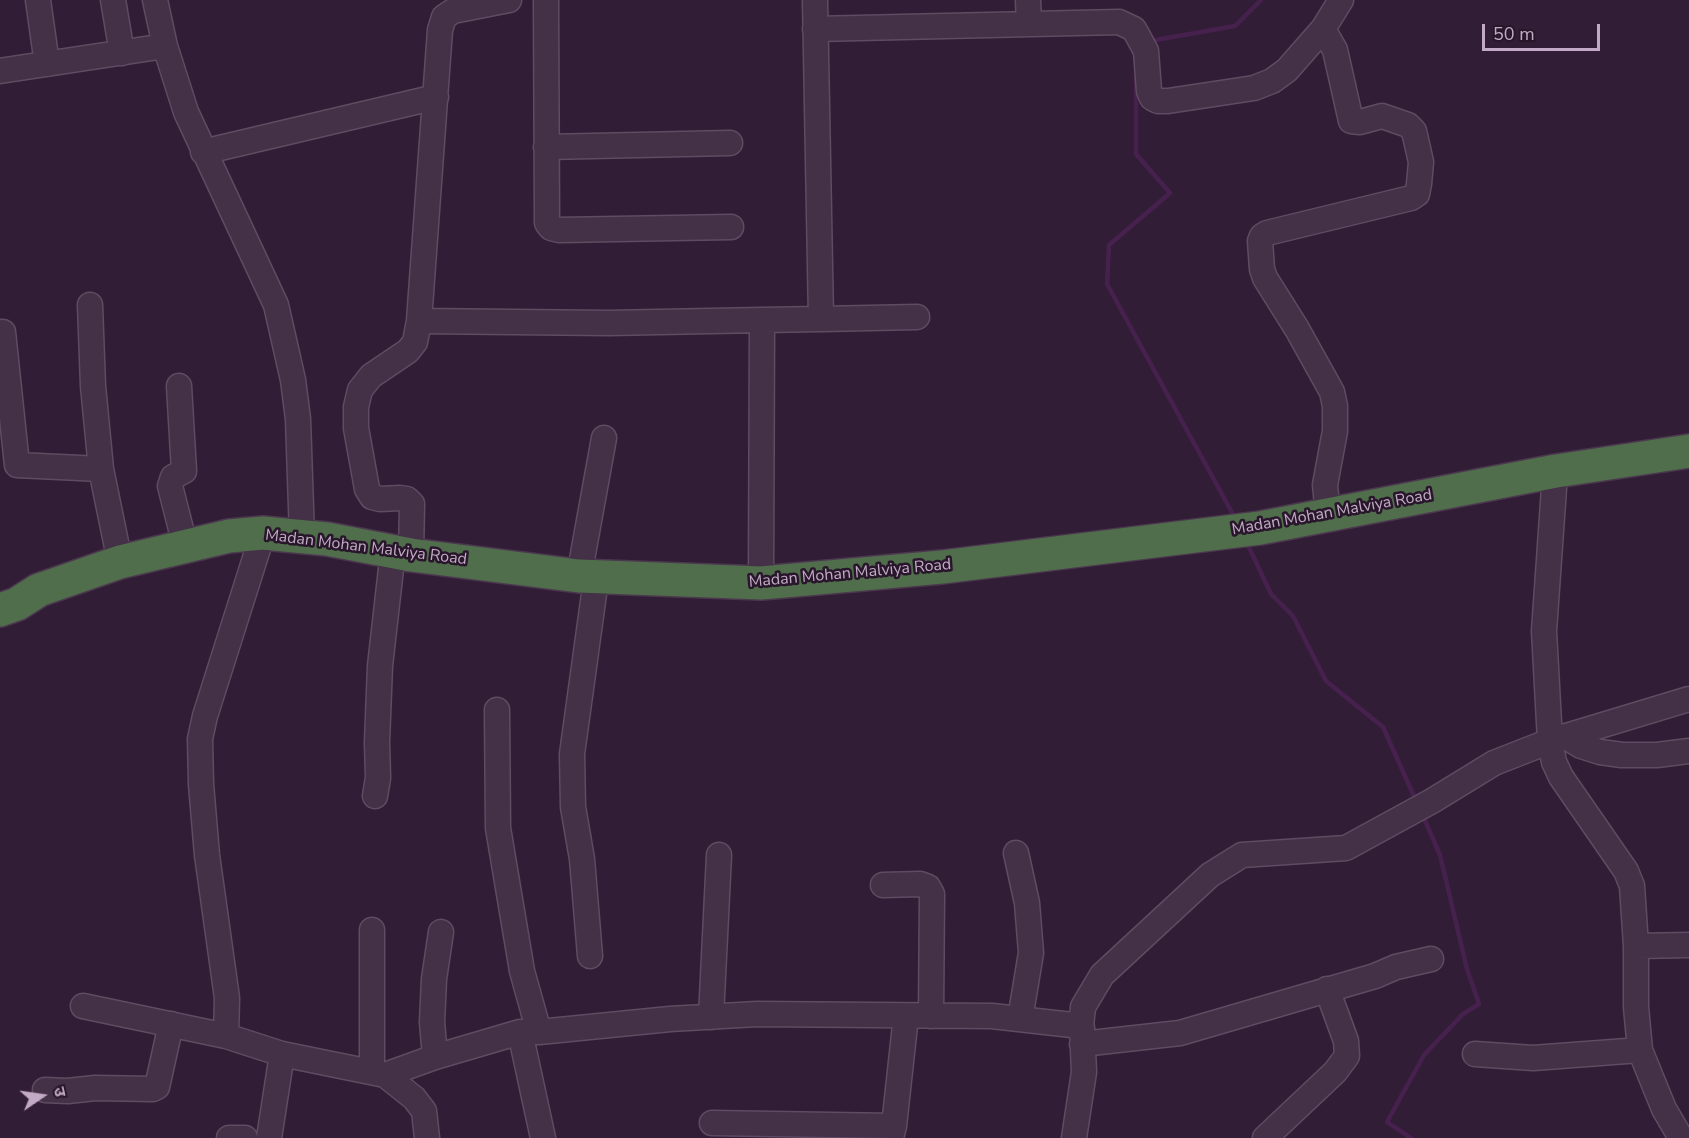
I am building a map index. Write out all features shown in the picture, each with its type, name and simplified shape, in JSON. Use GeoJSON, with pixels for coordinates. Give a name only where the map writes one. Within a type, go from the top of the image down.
{"type":"FeatureCollection","features":[{"type":"Feature","properties":{"kind":"highway","name":"Madan Mohan Malviya Road"},"geometry":{"type":"LineString","coordinates":[[1261,532],[1328,515],[1556,471],[1689,450]]}},
{"type":"Feature","properties":{"kind":"highway","name":"Madan Mohan Malviya Road"},"geometry":{"type":"LineString","coordinates":[[6,603],[120,562],[229,536],[398,557],[586,585],[661,599],[749,601],[963,579],[1689,466]]}},
{"type":"Feature","properties":{"kind":"highway","name":"Madan Mohan Malviya Road"},"geometry":{"type":"LineString","coordinates":[[6,603],[45,602],[129,572],[261,540],[302,537],[398,557]]}},
{"type":"Feature","properties":{"kind":"highway","name":"Madan Mohan Malviya Road"},"geometry":{"type":"LineString","coordinates":[[586,585],[762,583],[1205,541]]}},
{"type":"Feature","properties":{"kind":"street"},"geometry":{"type":"LineString","coordinates":[[38,0],[47,64]]}},
{"type":"Feature","properties":{"kind":"street"},"geometry":{"type":"LineString","coordinates":[[113,0],[122,53]]}},
{"type":"Feature","properties":{"kind":"street"},"geometry":{"type":"LineString","coordinates":[[155,0],[165,46],[186,112],[276,305],[293,380],[298,419],[302,537]]}},
{"type":"Feature","properties":{"kind":"street"},"geometry":{"type":"LineString","coordinates":[[375,796],[378,778],[376,742],[380,666],[398,557],[412,504],[407,499],[372,497],[367,489],[356,428],[356,407],[360,390],[371,376],[408,351],[415,342],[419,321],[436,97],[440,30],[438,9],[453,11],[509,0]]}},
{"type":"Feature","properties":{"kind":"street"},"geometry":{"type":"LineString","coordinates":[[546,0],[546,216],[551,228],[559,230],[731,228]]}},
{"type":"Feature","properties":{"kind":"street"},"geometry":{"type":"LineString","coordinates":[[815,0],[821,319]]}},
{"type":"Feature","properties":{"kind":"street"},"geometry":{"type":"LineString","coordinates":[[1028,0],[1029,24]]}},
{"type":"Feature","properties":{"kind":"street"},"geometry":{"type":"LineString","coordinates":[[815,29],[1119,22],[1134,29],[1143,45],[1152,98],[1158,101],[1168,101],[1254,88],[1272,81],[1287,70],[1323,30],[1341,0]]}},
{"type":"Feature","properties":{"kind":"street"},"geometry":{"type":"LineString","coordinates":[[1323,30],[1335,50],[1351,121],[1360,122],[1382,116],[1408,125],[1414,132],[1421,162],[1417,194],[1411,198],[1267,233],[1260,240],[1262,269],[1265,278],[1303,339],[1332,392],[1335,406],[1335,431],[1325,485],[1328,515]]}},
{"type":"Feature","properties":{"kind":"street"},"geometry":{"type":"LineString","coordinates":[[0,71],[165,46]]}},
{"type":"Feature","properties":{"kind":"street"},"geometry":{"type":"LineString","coordinates":[[203,152],[436,97]]}},
{"type":"Feature","properties":{"kind":"street"},"geometry":{"type":"LineString","coordinates":[[546,147],[730,142]]}},
{"type":"Feature","properties":{"kind":"street"},"geometry":{"type":"LineString","coordinates":[[90,305],[93,386],[101,469],[120,562]]}},
{"type":"Feature","properties":{"kind":"street"},"geometry":{"type":"LineString","coordinates":[[419,321],[608,323],[917,317]]}},
{"type":"Feature","properties":{"kind":"street"},"geometry":{"type":"LineString","coordinates":[[762,320],[762,583]]}},
{"type":"Feature","properties":{"kind":"street"},"geometry":{"type":"LineString","coordinates":[[3,332],[17,465],[101,469]]}},
{"type":"Feature","properties":{"kind":"street"},"geometry":{"type":"LineString","coordinates":[[179,386],[184,471],[173,477],[170,486],[185,545]]}},
{"type":"Feature","properties":{"kind":"street"},"geometry":{"type":"LineString","coordinates":[[590,956],[582,859],[573,807],[572,754],[586,585],[604,438]]}},
{"type":"Feature","properties":{"kind":"street"},"geometry":{"type":"LineString","coordinates":[[1554,488],[1544,631],[1557,739],[1554,762],[1561,777],[1626,871],[1633,894],[1636,1007],[1640,1050],[1664,1109],[1681,1138]]}},
{"type":"Feature","properties":{"kind":"street"},"geometry":{"type":"LineString","coordinates":[[226,1036],[227,998],[207,855],[200,739],[205,716],[261,540]]}},
{"type":"Feature","properties":{"kind":"street"},"geometry":{"type":"LineString","coordinates":[[1074,1138],[1084,1072],[1083,1007],[1102,975],[1210,875],[1242,855],[1346,848],[1432,801],[1494,763],[1557,739],[1689,699]]}},
{"type":"Feature","properties":{"kind":"street"},"geometry":{"type":"LineString","coordinates":[[497,710],[498,828],[522,971],[543,1138]]}},
{"type":"Feature","properties":{"kind":"street"},"geometry":{"type":"LineString","coordinates":[[1557,739],[1600,753],[1658,755],[1689,751]]}},
{"type":"Feature","properties":{"kind":"street"},"geometry":{"type":"LineString","coordinates":[[1016,853],[1027,903],[1031,952],[1020,1019]]}},
{"type":"Feature","properties":{"kind":"street"},"geometry":{"type":"LineString","coordinates":[[711,1017],[719,855]]}},
{"type":"Feature","properties":{"kind":"street"},"geometry":{"type":"LineString","coordinates":[[883,885],[920,884],[928,887],[932,894],[932,1017]]}},
{"type":"Feature","properties":{"kind":"street"},"geometry":{"type":"LineString","coordinates":[[372,930],[378,1073]]}},
{"type":"Feature","properties":{"kind":"street"},"geometry":{"type":"LineString","coordinates":[[435,1057],[432,1022],[434,979],[441,932]]}},
{"type":"Feature","properties":{"kind":"street"},"geometry":{"type":"LineString","coordinates":[[1636,946],[1689,945]]}},
{"type":"Feature","properties":{"kind":"street"},"geometry":{"type":"LineString","coordinates":[[378,1073],[530,1032],[757,1014],[992,1016],[1020,1019],[1082,1035],[1180,1033],[1375,976],[1396,967],[1431,959]]}},
{"type":"Feature","properties":{"kind":"street"},"geometry":{"type":"LineString","coordinates":[[1265,1138],[1335,1072],[1347,1056],[1346,1041],[1327,989]]}},
{"type":"Feature","properties":{"kind":"street"},"geometry":{"type":"LineString","coordinates":[[83,1006],[226,1036],[282,1054],[378,1073],[414,1098],[424,1111],[427,1138]]}},
{"type":"Feature","properties":{"kind":"street"},"geometry":{"type":"LineString","coordinates":[[712,1123],[892,1132],[906,1016]]}},
{"type":"Feature","properties":{"kind":"street"},"geometry":{"type":"LineString","coordinates":[[45,1090],[153,1089],[157,1087],[171,1024]]}},
{"type":"Feature","properties":{"kind":"street"},"geometry":{"type":"LineString","coordinates":[[1475,1054],[1533,1058],[1640,1050]]}},
{"type":"Feature","properties":{"kind":"street"},"geometry":{"type":"LineString","coordinates":[[269,1138],[282,1054]]}},
{"type":"Feature","properties":{"kind":"street"},"geometry":{"type":"LineString","coordinates":[[229,1138],[245,1138]]}},
{"type":"Feature","properties":{"kind":"waterway"},"geometry":{"type":"LineString","coordinates":[[1150,41],[1235,26],[1261,0]]}},
{"type":"Feature","properties":{"kind":"waterway"},"geometry":{"type":"LineString","coordinates":[[1136,69],[1136,154],[1170,193],[1109,245],[1107,284],[1236,520]]}},
{"type":"Feature","properties":{"kind":"waterway"},"geometry":{"type":"LineString","coordinates":[[1246,541],[1271,594],[1293,616],[1326,681],[1383,727],[1417,803]]}},
{"type":"Feature","properties":{"kind":"waterway"},"geometry":{"type":"LineString","coordinates":[[1411,1138],[1387,1122],[1424,1055],[1463,1014],[1479,1004],[1467,969],[1440,855],[1423,816]]}}]}
